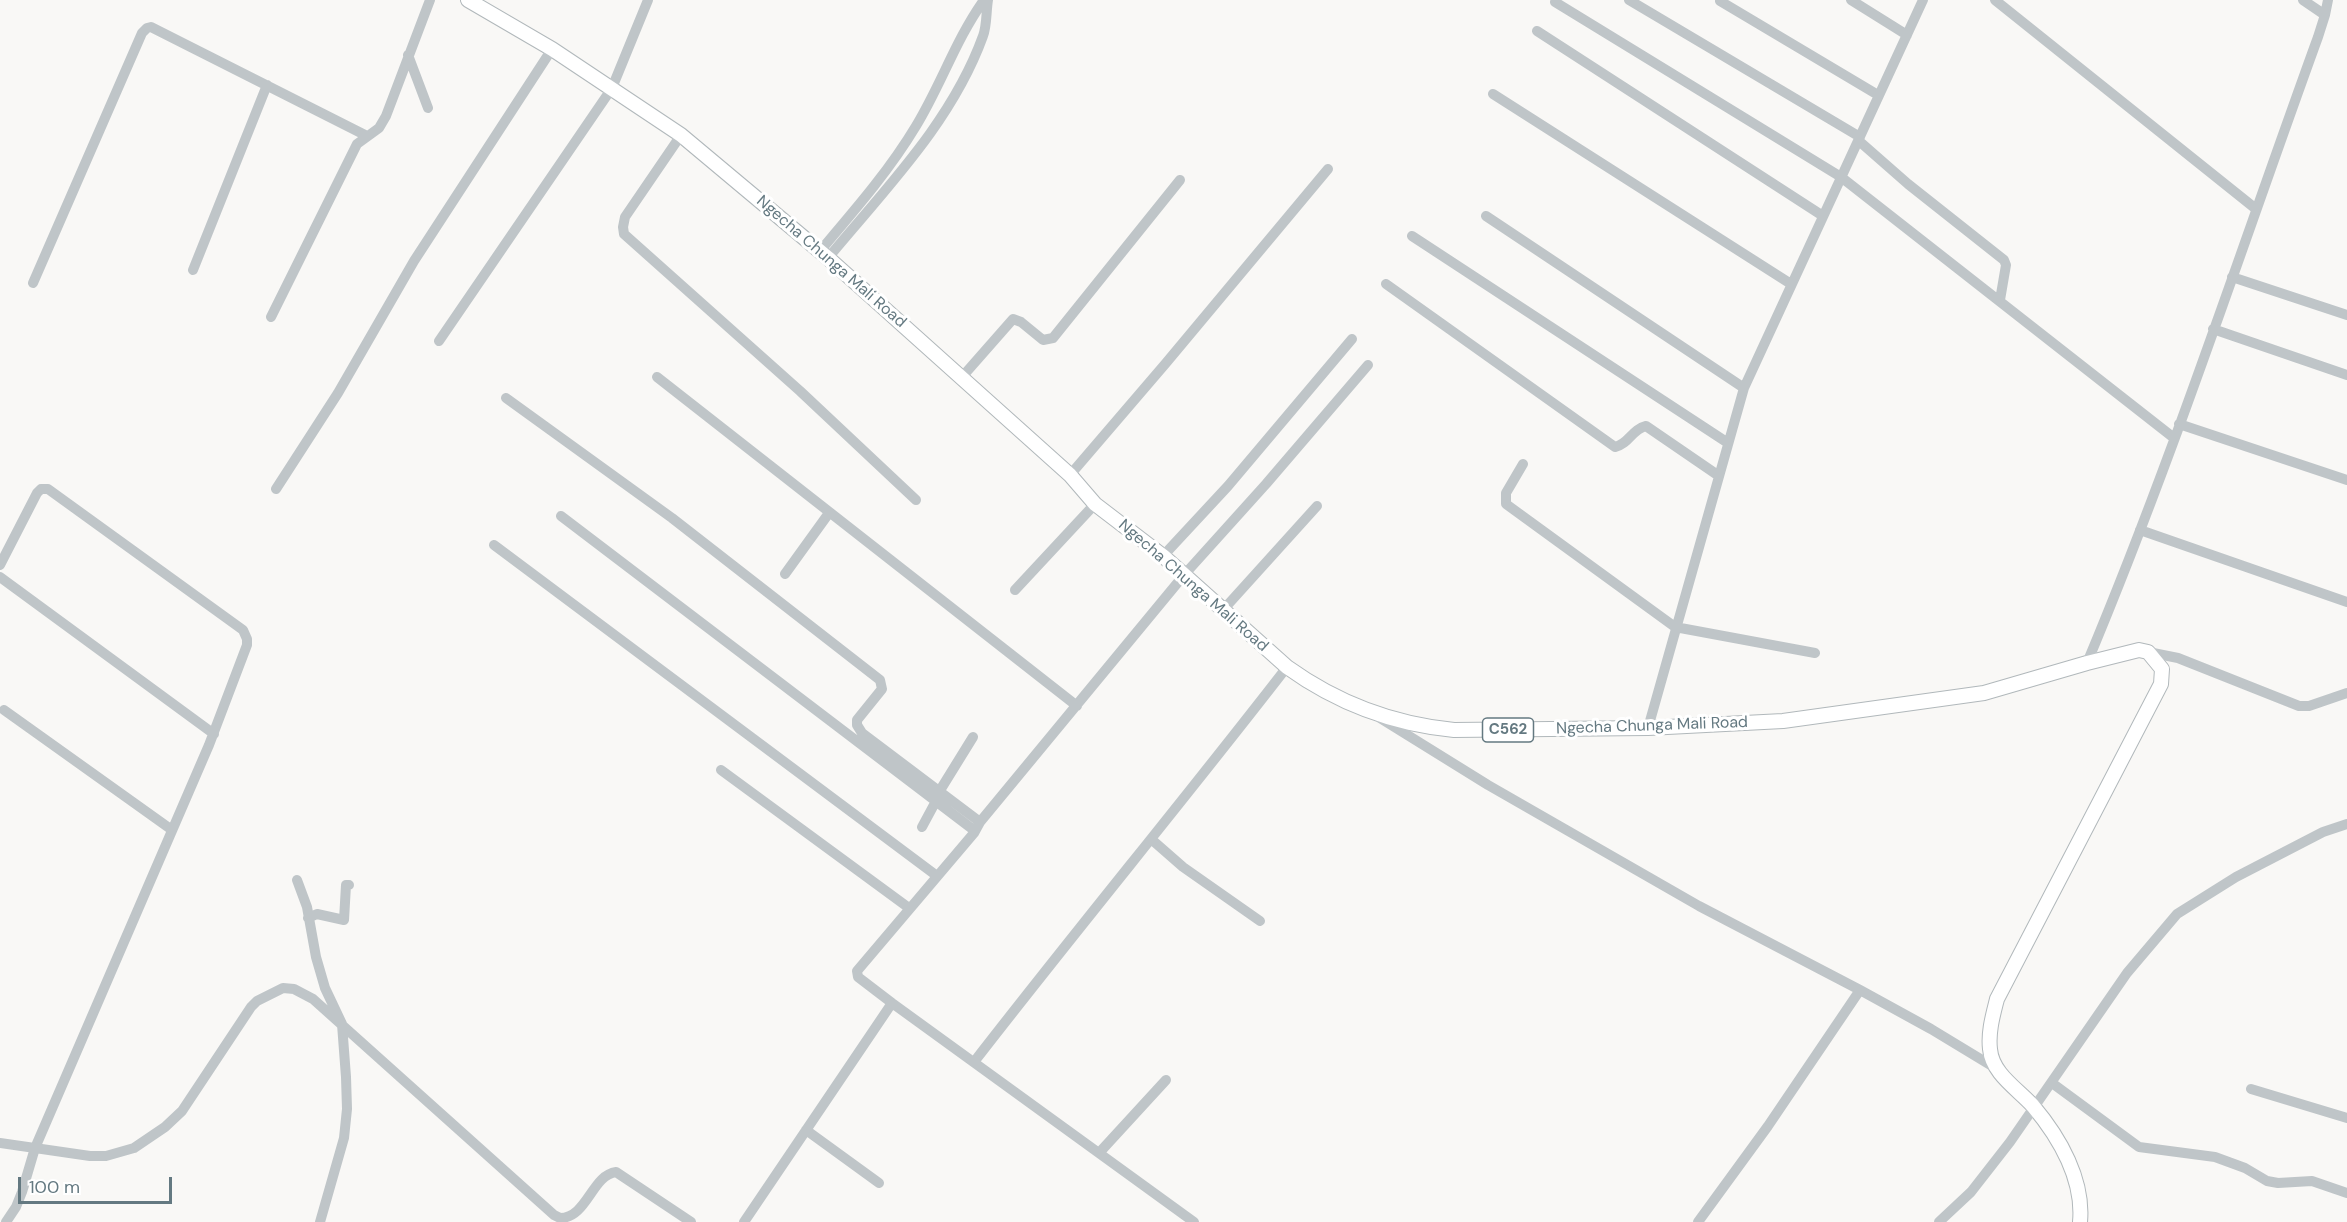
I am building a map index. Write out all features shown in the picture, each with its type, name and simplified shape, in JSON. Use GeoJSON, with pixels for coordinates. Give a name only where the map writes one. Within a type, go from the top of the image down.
{"type":"FeatureCollection","features":[{"type":"Feature","properties":{"kind":"main road","name":"Ngecha Chunga Mali Road"},"geometry":{"type":"LineString","coordinates":[[468,0],[552,49],[681,135],[824,255],[962,377],[1070,475],[1095,504],[1163,556],[1287,667],[1344,702],[1372,713],[1425,727],[1454,730],[1648,728],[1783,721],[1984,693],[2087,663],[2139,650],[2148,652]]}},
{"type":"Feature","properties":{"kind":"main road"},"geometry":{"type":"LineString","coordinates":[[2080,1222],[2080,1196],[2076,1179],[2061,1147],[2034,1107],[1998,1070],[1990,1049],[1990,1027],[1997,999],[2161,684],[2163,669],[2148,652]]}},
{"type":"Feature","properties":{"kind":"street"},"geometry":{"type":"LineString","coordinates":[[271,317],[357,144],[379,128],[386,116],[430,0]]}},
{"type":"Feature","properties":{"kind":"street"},"geometry":{"type":"LineString","coordinates":[[439,341],[612,88],[648,0]]}},
{"type":"Feature","properties":{"kind":"street"},"geometry":{"type":"LineString","coordinates":[[824,255],[930,135],[946,110],[984,35],[986,0]]}},
{"type":"Feature","properties":{"kind":"street"},"geometry":{"type":"LineString","coordinates":[[824,255],[915,127],[939,84],[966,24],[986,0]]}},
{"type":"Feature","properties":{"kind":"street"},"geometry":{"type":"LineString","coordinates":[[1629,0],[1859,139],[2004,260],[2006,265],[2000,300]]}},
{"type":"Feature","properties":{"kind":"street"},"geometry":{"type":"LineString","coordinates":[[1851,0],[1907,35]]}},
{"type":"Feature","properties":{"kind":"street"},"geometry":{"type":"LineString","coordinates":[[1648,728],[1744,388],[1923,0]]}},
{"type":"Feature","properties":{"kind":"street"},"geometry":{"type":"LineString","coordinates":[[1995,0],[2256,209]]}},
{"type":"Feature","properties":{"kind":"street"},"geometry":{"type":"LineString","coordinates":[[2303,0],[2325,15]]}},
{"type":"Feature","properties":{"kind":"street"},"geometry":{"type":"LineString","coordinates":[[2087,663],[2174,438],[2325,15],[2328,0]]}},
{"type":"Feature","properties":{"kind":"street"},"geometry":{"type":"LineString","coordinates":[[1720,1],[1878,95]]}},
{"type":"Feature","properties":{"kind":"street"},"geometry":{"type":"LineString","coordinates":[[1555,2],[1841,177],[2174,438]]}},
{"type":"Feature","properties":{"kind":"street"},"geometry":{"type":"LineString","coordinates":[[33,283],[144,30],[151,27],[367,136]]}},
{"type":"Feature","properties":{"kind":"street"},"geometry":{"type":"LineString","coordinates":[[1537,31],[1823,216]]}},
{"type":"Feature","properties":{"kind":"street"},"geometry":{"type":"LineString","coordinates":[[276,489],[338,393],[414,261],[552,49]]}},
{"type":"Feature","properties":{"kind":"street"},"geometry":{"type":"LineString","coordinates":[[408,55],[428,108]]}},
{"type":"Feature","properties":{"kind":"street"},"geometry":{"type":"LineString","coordinates":[[193,270],[267,85]]}},
{"type":"Feature","properties":{"kind":"street"},"geometry":{"type":"LineString","coordinates":[[1493,94],[1791,284]]}},
{"type":"Feature","properties":{"kind":"street"},"geometry":{"type":"LineString","coordinates":[[681,135],[625,217],[624,234],[800,391],[916,500]]}},
{"type":"Feature","properties":{"kind":"street"},"geometry":{"type":"LineString","coordinates":[[1070,475],[1167,363],[1328,169]]}},
{"type":"Feature","properties":{"kind":"street"},"geometry":{"type":"LineString","coordinates":[[962,377],[1013,319],[1021,322],[1043,340],[1053,338],[1180,180]]}},
{"type":"Feature","properties":{"kind":"street"},"geometry":{"type":"LineString","coordinates":[[1486,216],[1744,388]]}},
{"type":"Feature","properties":{"kind":"street"},"geometry":{"type":"LineString","coordinates":[[1412,236],[1728,443]]}},
{"type":"Feature","properties":{"kind":"street"},"geometry":{"type":"LineString","coordinates":[[2232,277],[2347,315]]}},
{"type":"Feature","properties":{"kind":"street"},"geometry":{"type":"LineString","coordinates":[[1386,284],[1615,447],[1624,444],[1636,429],[1646,426],[1719,476]]}},
{"type":"Feature","properties":{"kind":"street"},"geometry":{"type":"LineString","coordinates":[[2213,329],[2347,375]]}},
{"type":"Feature","properties":{"kind":"street"},"geometry":{"type":"LineString","coordinates":[[1163,556],[1228,486],[1352,339]]}},
{"type":"Feature","properties":{"kind":"street"},"geometry":{"type":"LineString","coordinates":[[1194,1222],[892,1003],[858,977],[856,971],[978,827],[1184,575],[1368,365]]}},
{"type":"Feature","properties":{"kind":"street"},"geometry":{"type":"LineString","coordinates":[[657,377],[1077,706]]}},
{"type":"Feature","properties":{"kind":"street"},"geometry":{"type":"LineString","coordinates":[[506,398],[672,518],[880,680],[882,689],[857,720],[857,725],[871,741],[937,797]]}},
{"type":"Feature","properties":{"kind":"street"},"geometry":{"type":"LineString","coordinates":[[2179,424],[2347,480]]}},
{"type":"Feature","properties":{"kind":"street"},"geometry":{"type":"LineString","coordinates":[[1523,464],[1506,493],[1506,504],[1676,627],[1815,653]]}},
{"type":"Feature","properties":{"kind":"street"},"geometry":{"type":"LineString","coordinates":[[0,565],[37,493],[41,489],[48,489],[243,630],[248,639],[248,645],[213,734],[35,1148],[16,1207],[6,1222]]}},
{"type":"Feature","properties":{"kind":"street"},"geometry":{"type":"LineString","coordinates":[[1015,590],[1095,504]]}},
{"type":"Feature","properties":{"kind":"street"},"geometry":{"type":"LineString","coordinates":[[1223,610],[1317,506]]}},
{"type":"Feature","properties":{"kind":"street"},"geometry":{"type":"LineString","coordinates":[[785,574],[830,513]]}},
{"type":"Feature","properties":{"kind":"street"},"geometry":{"type":"LineString","coordinates":[[561,516],[978,827]]}},
{"type":"Feature","properties":{"kind":"street"},"geometry":{"type":"LineString","coordinates":[[2140,530],[2347,602]]}},
{"type":"Feature","properties":{"kind":"street"},"geometry":{"type":"LineString","coordinates":[[494,545],[937,876]]}},
{"type":"Feature","properties":{"kind":"street"},"geometry":{"type":"LineString","coordinates":[[0,577],[213,734]]}},
{"type":"Feature","properties":{"kind":"street"},"geometry":{"type":"LineString","coordinates":[[2148,652],[2178,658],[2300,706],[2309,706],[2347,693]]}},
{"type":"Feature","properties":{"kind":"street"},"geometry":{"type":"LineString","coordinates":[[974,1062],[1078,927],[1287,667]]}},
{"type":"Feature","properties":{"kind":"street"},"geometry":{"type":"LineString","coordinates":[[4,710],[171,830]]}},
{"type":"Feature","properties":{"kind":"street"},"geometry":{"type":"LineString","coordinates":[[1372,713],[1488,785],[1699,906],[1860,990],[1931,1029],[1998,1070]]}},
{"type":"Feature","properties":{"kind":"street"},"geometry":{"type":"LineString","coordinates":[[922,827],[973,737]]}},
{"type":"Feature","properties":{"kind":"street"},"geometry":{"type":"LineString","coordinates":[[721,770],[909,908]]}},
{"type":"Feature","properties":{"kind":"street"},"geometry":{"type":"LineString","coordinates":[[1939,1222],[1971,1192],[2010,1143],[2127,973],[2176,914],[2244,873],[2323,832],[2347,824]]}},
{"type":"Feature","properties":{"kind":"street"},"geometry":{"type":"LineString","coordinates":[[1151,839],[1182,867],[1260,921]]}},
{"type":"Feature","properties":{"kind":"street"},"geometry":{"type":"LineString","coordinates":[[297,880],[307,907],[326,988],[342,1024],[347,1109],[344,1138],[320,1222]]}},
{"type":"Feature","properties":{"kind":"street"},"geometry":{"type":"LineString","coordinates":[[308,918],[317,914],[344,920],[346,885],[350,885]]}},
{"type":"Feature","properties":{"kind":"street"},"geometry":{"type":"LineString","coordinates":[[0,1143],[106,1156],[123,1152],[151,1138],[182,1111],[251,1007],[271,992],[283,988],[294,989],[313,999],[560,1218],[570,1216],[577,1211],[606,1176],[616,1172],[691,1222]]}},
{"type":"Feature","properties":{"kind":"street"},"geometry":{"type":"LineString","coordinates":[[1698,1222],[1768,1126],[1860,990]]}},
{"type":"Feature","properties":{"kind":"street"},"geometry":{"type":"LineString","coordinates":[[744,1222],[892,1003]]}},
{"type":"Feature","properties":{"kind":"street"},"geometry":{"type":"LineString","coordinates":[[1099,1153],[1166,1080]]}},
{"type":"Feature","properties":{"kind":"street"},"geometry":{"type":"LineString","coordinates":[[2052,1083],[2139,1147],[2215,1157],[2238,1165],[2267,1181],[2278,1183],[2312,1181],[2347,1193]]}},
{"type":"Feature","properties":{"kind":"street"},"geometry":{"type":"LineString","coordinates":[[2251,1089],[2347,1118]]}},
{"type":"Feature","properties":{"kind":"street"},"geometry":{"type":"LineString","coordinates":[[806,1130],[879,1183]]}}]}
